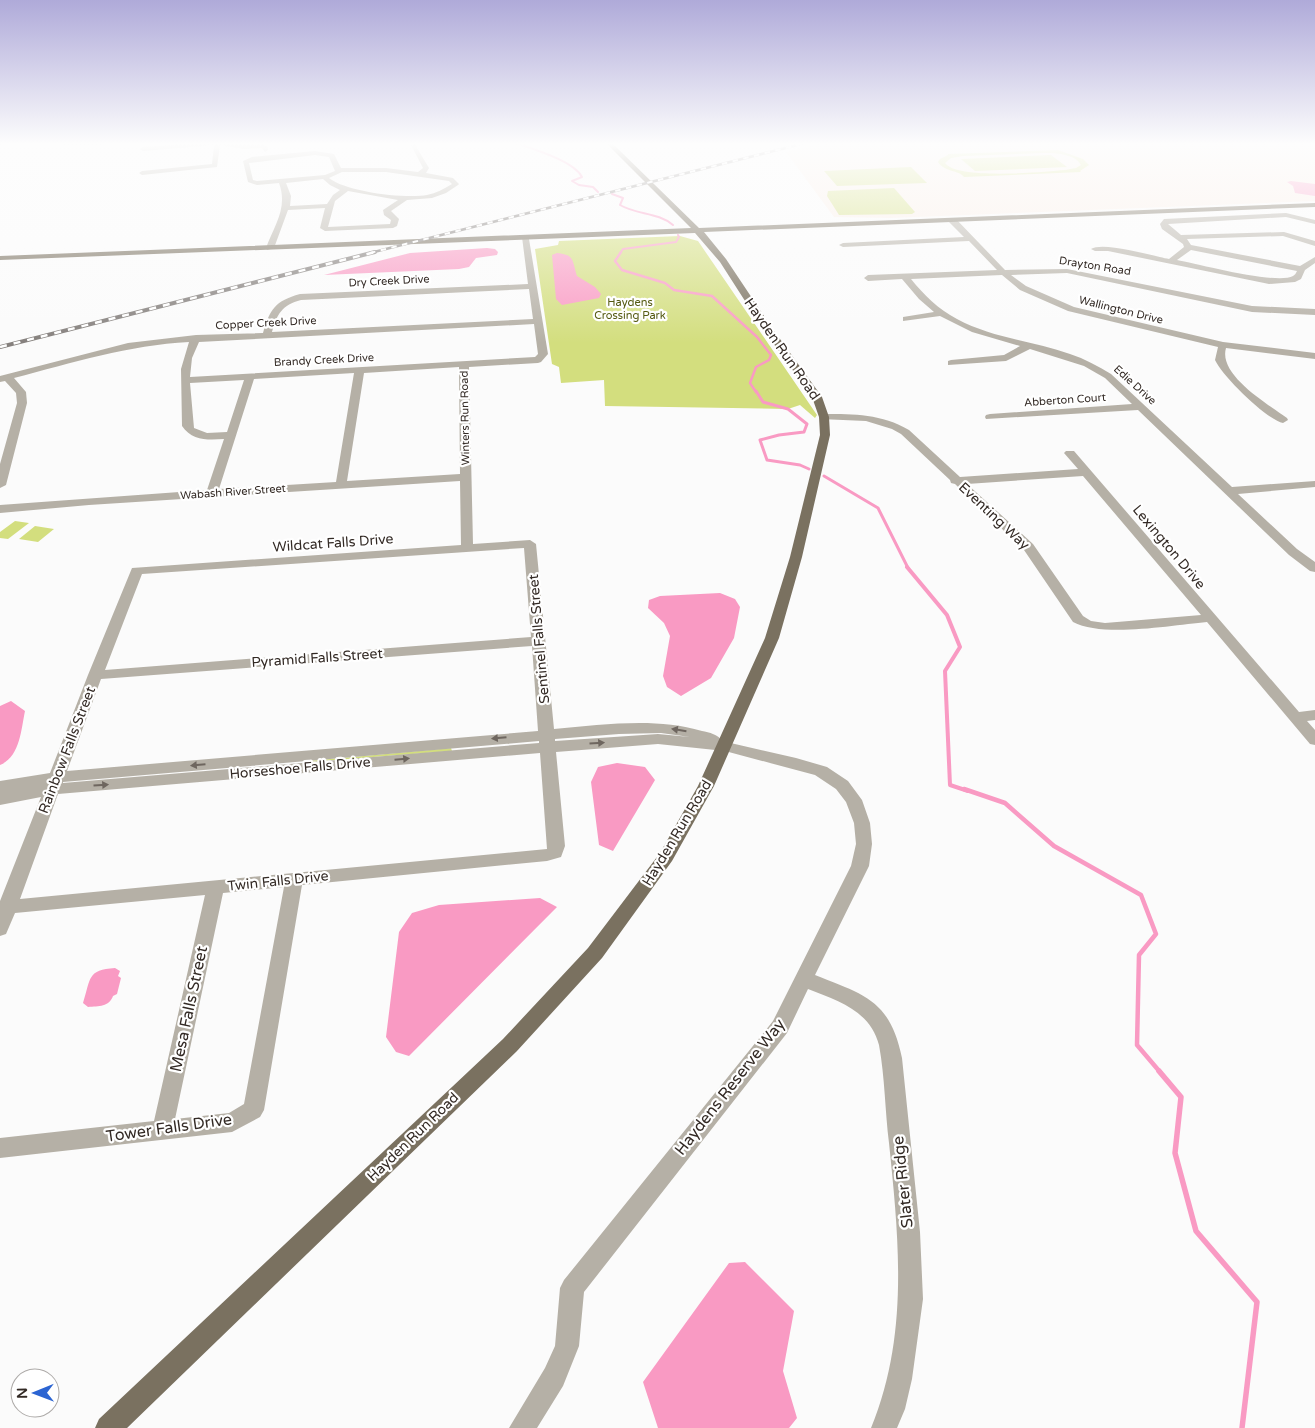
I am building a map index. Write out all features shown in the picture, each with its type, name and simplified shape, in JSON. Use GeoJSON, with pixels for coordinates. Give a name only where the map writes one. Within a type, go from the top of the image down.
{"type":"FeatureCollection","features":[{"type":"Feature","properties":{"kind":"main road","name":"Hayden Run Road"},"geometry":{"type":"LineString","coordinates":[[108,1428],[503,1052],[554,999],[595,953],[666,857],[706,786],[725,746],[772,638],[781,611],[825,435],[824,417],[817,396],[768,329],[723,261],[699,231],[677,210]]}},
{"type":"Feature","properties":{"kind":"main road"},"geometry":{"type":"LineString","coordinates":[[462,240],[525,239],[1201,210]]}},
{"type":"Feature","properties":{"kind":"main road"},"geometry":{"type":"LineString","coordinates":[[0,258],[620,232],[699,231]]}},
{"type":"Feature","properties":{"kind":"street"},"geometry":{"type":"LineString","coordinates":[[270,248],[284,210]]}},
{"type":"Feature","properties":{"kind":"street"},"geometry":{"type":"LineString","coordinates":[[329,210],[324,228],[328,229],[393,226],[395,219],[387,214],[388,210]]}},
{"type":"Feature","properties":{"kind":"street"},"geometry":{"type":"LineString","coordinates":[[1167,211],[1179,219]]}},
{"type":"Feature","properties":{"kind":"street"},"geometry":{"type":"LineString","coordinates":[[1188,247],[1187,242],[1164,224],[1167,221],[1179,219],[1298,216],[1315,222]]}},
{"type":"Feature","properties":{"kind":"street","name":"Wallington Drive"},"geometry":{"type":"LineString","coordinates":[[952,220],[1003,272],[1023,288],[1071,309],[1223,345],[1315,356]]}},
{"type":"Feature","properties":{"kind":"street"},"geometry":{"type":"LineString","coordinates":[[1180,237],[1284,234],[1315,244]]}},
{"type":"Feature","properties":{"kind":"street","name":"Winters Run Road"},"geometry":{"type":"LineString","coordinates":[[467,549],[464,365],[538,360],[543,354],[525,239]]}},
{"type":"Feature","properties":{"kind":"street"},"geometry":{"type":"LineString","coordinates":[[843,245],[970,239]]}},
{"type":"Feature","properties":{"kind":"street"},"geometry":{"type":"LineString","coordinates":[[1170,262],[1188,247]]}},
{"type":"Feature","properties":{"kind":"street"},"geometry":{"type":"LineString","coordinates":[[1188,247],[1302,269]]}},
{"type":"Feature","properties":{"kind":"street"},"geometry":{"type":"LineString","coordinates":[[1095,249],[1108,249],[1269,281],[1292,280],[1298,277],[1302,269],[1315,259]]}},
{"type":"Feature","properties":{"kind":"street","name":"Drayton Road"},"geometry":{"type":"LineString","coordinates":[[868,278],[1003,272],[1067,272],[1252,309],[1315,312]]}},
{"type":"Feature","properties":{"kind":"street","name":"Edie Drive"},"geometry":{"type":"LineString","coordinates":[[906,277],[920,295],[941,313],[979,331],[1071,357],[1098,369],[1141,407],[1293,552],[1315,568]]}},
{"type":"Feature","properties":{"kind":"street","name":"Dry Creek Drive"},"geometry":{"type":"LineString","coordinates":[[267,334],[275,309],[284,302],[300,298],[532,286]]}},
{"type":"Feature","properties":{"kind":"street"},"geometry":{"type":"LineString","coordinates":[[906,319],[941,313]]}},
{"type":"Feature","properties":{"kind":"street","name":"Copper Creek Drive"},"geometry":{"type":"LineString","coordinates":[[4,378],[128,346],[196,338],[537,321]]}},
{"type":"Feature","properties":{"kind":"street"},"geometry":{"type":"LineString","coordinates":[[196,338],[190,346],[186,358],[188,430],[203,436],[232,435]]}},
{"type":"Feature","properties":{"kind":"street"},"geometry":{"type":"LineString","coordinates":[[1223,345],[1219,358],[1222,367],[1230,376],[1283,420]]}},
{"type":"Feature","properties":{"kind":"street"},"geometry":{"type":"LineString","coordinates":[[951,363],[1006,358],[1028,346]]}},
{"type":"Feature","properties":{"kind":"street","name":"Brandy Creek Drive"},"geometry":{"type":"LineString","coordinates":[[186,380],[464,365]]}},
{"type":"Feature","properties":{"kind":"street"},"geometry":{"type":"LineString","coordinates":[[341,485],[359,371]]}},
{"type":"Feature","properties":{"kind":"street"},"geometry":{"type":"LineString","coordinates":[[212,493],[250,377]]}},
{"type":"Feature","properties":{"kind":"street"},"geometry":{"type":"LineString","coordinates":[[0,485],[22,403],[21,392],[4,378]]}},
{"type":"Feature","properties":{"kind":"street","name":"Abberton Court"},"geometry":{"type":"LineString","coordinates":[[990,417],[1141,407]]}},
{"type":"Feature","properties":{"kind":"street","name":"Eventing Way"},"geometry":{"type":"LineString","coordinates":[[824,417],[873,418],[894,425],[905,432],[1028,547],[1078,619],[1087,624],[1104,627],[1209,618]]}},
{"type":"Feature","properties":{"kind":"street","name":"Lexington Drive"},"geometry":{"type":"LineString","coordinates":[[1070,453],[1315,740]]}},
{"type":"Feature","properties":{"kind":"street"},"geometry":{"type":"LineString","coordinates":[[955,480],[1085,472]]}},
{"type":"Feature","properties":{"kind":"street","name":"Wabash River Street"},"geometry":{"type":"LineString","coordinates":[[0,509],[89,501],[467,477]]}},
{"type":"Feature","properties":{"kind":"street"},"geometry":{"type":"LineString","coordinates":[[1229,491],[1315,484]]}},
{"type":"Feature","properties":{"kind":"street","name":"Wildcat Falls Drive"},"geometry":{"type":"LineString","coordinates":[[138,571],[530,544]]}},
{"type":"Feature","properties":{"kind":"street","name":"Sentinel Falls Street"},"geometry":{"type":"LineString","coordinates":[[530,544],[548,740],[555,853]]}},
{"type":"Feature","properties":{"kind":"street","name":"Rainbow Falls Street"},"geometry":{"type":"LineString","coordinates":[[0,929],[4,908],[55,783],[95,675],[138,571]]}},
{"type":"Feature","properties":{"kind":"street","name":"Pyramid Falls Street"},"geometry":{"type":"LineString","coordinates":[[95,675],[539,640]]}},
{"type":"Feature","properties":{"kind":"street"},"geometry":{"type":"LineString","coordinates":[[1296,717],[1315,715]]}},
{"type":"Feature","properties":{"kind":"street","name":"Horseshoe Falls Drive"},"geometry":{"type":"LineString","coordinates":[[55,783],[548,740],[658,739],[725,746]]}},
{"type":"Feature","properties":{"kind":"street","name":"Haydens Reserve Way"},"geometry":{"type":"LineString","coordinates":[[522,1428],[554,1377],[567,1346],[572,1288],[780,1027],[860,866],[864,844],[862,823],[857,806],[842,786],[821,771],[725,746]]}},
{"type":"Feature","properties":{"kind":"street"},"geometry":{"type":"LineString","coordinates":[[0,786],[55,783]]}},
{"type":"Feature","properties":{"kind":"street"},"geometry":{"type":"LineString","coordinates":[[0,799],[55,783]]}},
{"type":"Feature","properties":{"kind":"street","name":"Twin Falls Drive"},"geometry":{"type":"LineString","coordinates":[[4,908],[555,853]]}},
{"type":"Feature","properties":{"kind":"street","name":"Tower Falls Drive"},"geometry":{"type":"LineString","coordinates":[[0,1148],[232,1122],[253,1110],[294,880]]}},
{"type":"Feature","properties":{"kind":"street","name":"Mesa Falls Street"},"geometry":{"type":"LineString","coordinates":[[162,1131],[215,888]]}},
{"type":"Feature","properties":{"kind":"street","name":"Slater Ridge"},"geometry":{"type":"LineString","coordinates":[[804,979],[853,999],[868,1010],[881,1023],[887,1040],[894,1086],[910,1248],[911,1300],[902,1364],[892,1411],[884,1428]]}},
{"type":"Feature","properties":{"kind":"shaded area"},"geometry":{"type":"Polygon","coordinates":[[[829,210],[1099,210],[890,218],[834,217],[829,210]]]}},
{"type":"Feature","properties":{"kind":"shaded area"},"geometry":{"type":"Polygon","coordinates":[[[495,249],[498,252],[497,255],[476,258],[469,267],[459,269],[324,275],[410,253],[495,249]]]}},
{"type":"Feature","properties":{"kind":"shaded area"},"geometry":{"type":"Polygon","coordinates":[[[557,253],[567,255],[572,259],[577,276],[595,287],[601,294],[599,298],[562,305],[556,299],[552,255],[557,253]]]}},
{"type":"Feature","properties":{"kind":"shaded area"},"geometry":{"type":"Polygon","coordinates":[[[720,593],[735,599],[740,607],[734,638],[711,678],[681,696],[667,687],[663,676],[670,636],[664,623],[648,608],[649,600],[660,596],[720,593]]]}},
{"type":"Feature","properties":{"kind":"shaded area"},"geometry":{"type":"Polygon","coordinates":[[[11,701],[25,711],[16,749],[7,761],[0,765],[0,706],[11,701]]]}},
{"type":"Feature","properties":{"kind":"shaded area"},"geometry":{"type":"Polygon","coordinates":[[[617,763],[645,767],[655,780],[613,851],[599,845],[591,782],[598,767],[617,763]]]}},
{"type":"Feature","properties":{"kind":"shaded area"},"geometry":{"type":"Polygon","coordinates":[[[540,898],[557,907],[409,1056],[396,1052],[386,1037],[399,932],[412,913],[439,905],[540,898]]]}},
{"type":"Feature","properties":{"kind":"shaded area"},"geometry":{"type":"Polygon","coordinates":[[[115,968],[120,971],[118,976],[121,978],[117,994],[106,1004],[88,1007],[83,1003],[91,977],[99,971],[115,968]]]}},
{"type":"Feature","properties":{"kind":"shaded area"},"geometry":{"type":"Polygon","coordinates":[[[745,1262],[794,1311],[783,1371],[797,1418],[789,1428],[658,1428],[643,1382],[729,1263],[745,1262]]]}},
{"type":"Feature","properties":{"kind":"green space"},"geometry":{"type":"Polygon","coordinates":[[[836,210],[913,210],[915,212],[912,214],[839,215],[836,210]]]}},
{"type":"Feature","properties":{"kind":"green space","name":"Haydens Crossing Park"},"geometry":{"type":"Polygon","coordinates":[[[680,236],[698,241],[817,415],[815,418],[800,405],[788,409],[605,406],[604,380],[561,383],[559,367],[552,364],[535,249],[558,245],[559,241],[680,236]]]}},
{"type":"Feature","properties":{"kind":"green space"},"geometry":{"type":"Polygon","coordinates":[[[15,521],[29,523],[8,539],[0,538],[0,532],[15,521]]]}},
{"type":"Feature","properties":{"kind":"green space"},"geometry":{"type":"Polygon","coordinates":[[[35,526],[54,529],[38,542],[19,539],[35,526]]]}},
{"type":"Feature","properties":{"kind":"green space"},"geometry":{"type":"Polygon","coordinates":[[[451,748],[452,751],[308,762],[309,761],[451,748]]]}},
{"type":"Feature","properties":{"kind":"waterway"},"geometry":{"type":"LineString","coordinates":[[630,210],[661,218],[673,225]]}},
{"type":"Feature","properties":{"kind":"waterway"},"geometry":{"type":"LineString","coordinates":[[620,253],[623,249],[676,242],[679,237],[678,235]]}},
{"type":"Feature","properties":{"kind":"waterway"},"geometry":{"type":"LineString","coordinates":[[621,252],[615,261],[622,270],[665,283],[674,290],[712,296],[757,337],[771,355],[769,360],[756,367],[750,383],[756,392]]}},
{"type":"Feature","properties":{"kind":"waterway"},"geometry":{"type":"LineString","coordinates":[[756,391],[763,402],[788,409],[807,424],[804,432],[779,435],[760,440],[767,460],[800,465],[809,469]]}},
{"type":"Feature","properties":{"kind":"waterway"},"geometry":{"type":"LineString","coordinates":[[824,476],[878,508],[908,568]]}},
{"type":"Feature","properties":{"kind":"waterway"},"geometry":{"type":"LineString","coordinates":[[907,567],[947,615],[960,647],[945,671],[950,785],[968,791]]}},
{"type":"Feature","properties":{"kind":"waterway"},"geometry":{"type":"LineString","coordinates":[[964,789],[1005,803],[1054,846],[1141,895],[1156,934],[1139,955],[1137,1045],[1160,1072]]}},
{"type":"Feature","properties":{"kind":"waterway"},"geometry":{"type":"LineString","coordinates":[[1159,1071],[1181,1097],[1175,1153],[1196,1231],[1257,1302],[1242,1428]]}},
{"type":"Feature","properties":{"kind":"railway"},"geometry":{"type":"LineString","coordinates":[[370,253],[541,210]]}},
{"type":"Feature","properties":{"kind":"railway"},"geometry":{"type":"LineString","coordinates":[[0,347],[375,252]]}}]}
